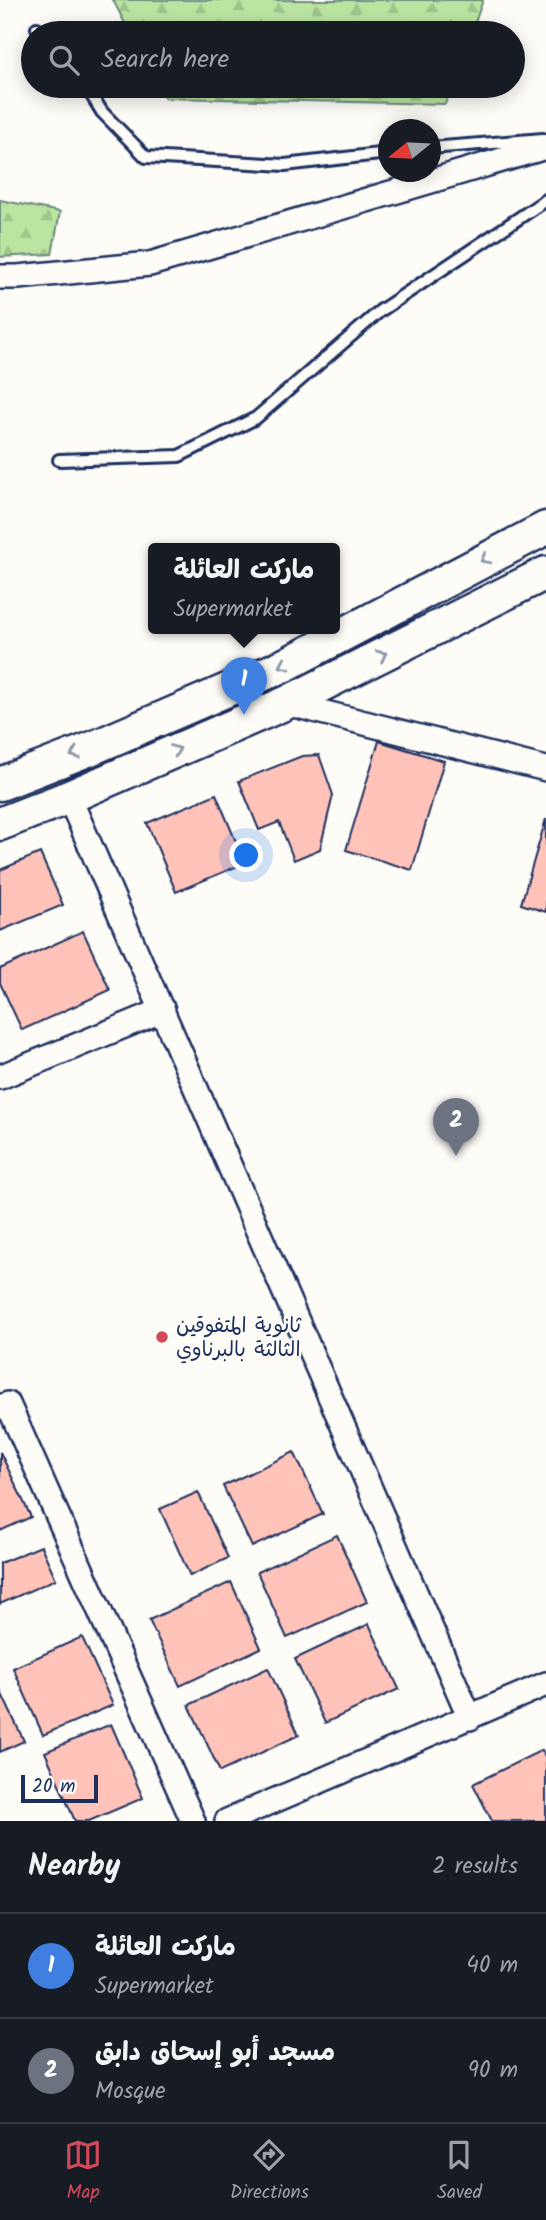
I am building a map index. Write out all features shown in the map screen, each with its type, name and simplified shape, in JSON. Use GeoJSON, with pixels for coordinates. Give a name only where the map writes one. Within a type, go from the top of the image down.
{"type":"FeatureCollection","features":[{"type":"Feature","properties":{"kind":"main road"},"geometry":{"type":"LineString","coordinates":[[0,784],[285,665],[546,528]]}},
{"type":"Feature","properties":{"kind":"main road"},"geometry":{"type":"LineString","coordinates":[[0,824],[286,703],[546,573]]}},
{"type":"Feature","properties":{"kind":"street"},"geometry":{"type":"LineString","coordinates":[[0,277],[150,264],[546,148]]}},
{"type":"Feature","properties":{"kind":"street"},"geometry":{"type":"LineString","coordinates":[[286,703],[546,769]]}},
{"type":"Feature","properties":{"kind":"street"},"geometry":{"type":"LineString","coordinates":[[69,797],[470,1718]]}},
{"type":"Feature","properties":{"kind":"street"},"geometry":{"type":"LineString","coordinates":[[0,1077],[163,1010]]}},
{"type":"Feature","properties":{"kind":"street"},"geometry":{"type":"LineString","coordinates":[[0,1407],[8,1404],[193,1821]]}},
{"type":"Feature","properties":{"kind":"street"},"geometry":{"type":"LineString","coordinates":[[227,1821],[546,1684]]}},
{"type":"Feature","properties":{"kind":"lane"},"geometry":{"type":"LineString","coordinates":[[93,98],[102,112],[146,157],[285,165],[378,154]]}},
{"type":"Feature","properties":{"kind":"lane"},"geometry":{"type":"LineString","coordinates":[[441,147],[546,139]]}},
{"type":"Feature","properties":{"kind":"lane"},"geometry":{"type":"LineString","coordinates":[[59,460],[179,456],[256,418],[380,311],[546,200]]}},
{"type":"Feature","properties":{"kind":"green space"},"geometry":{"type":"Polygon","coordinates":[[[113,0],[483,0],[475,21],[124,21],[113,0]]]}},
{"type":"Feature","properties":{"kind":"green space"},"geometry":{"type":"Polygon","coordinates":[[[165,98],[447,98],[445,104],[165,98]]]}},
{"type":"Feature","properties":{"kind":"green space"},"geometry":{"type":"Polygon","coordinates":[[[0,200],[60,212],[52,254],[0,257],[0,200]]]}},
{"type":"Feature","properties":{"kind":"building"},"geometry":{"type":"Polygon","coordinates":[[[379,741],[444,761],[412,870],[346,850],[379,741]]]}},
{"type":"Feature","properties":{"kind":"building"},"geometry":{"type":"Polygon","coordinates":[[[319,755],[333,795],[320,849],[294,860],[279,822],[259,830],[239,781],[302,756],[319,755]]]}},
{"type":"Feature","properties":{"kind":"building"},"geometry":{"type":"Polygon","coordinates":[[[216,794],[245,863],[176,892],[147,823],[216,794]]]}},
{"type":"Feature","properties":{"kind":"building"},"geometry":{"type":"Polygon","coordinates":[[[546,819],[546,912],[521,904],[546,819]]]}},
{"type":"Feature","properties":{"kind":"building"},"geometry":{"type":"Polygon","coordinates":[[[40,853],[63,905],[0,931],[0,870],[40,853]]]}},
{"type":"Feature","properties":{"kind":"building"},"geometry":{"type":"Polygon","coordinates":[[[83,931],[110,990],[22,1030],[0,983],[0,969],[83,931]]]}},
{"type":"Feature","properties":{"kind":"building"},"geometry":{"type":"Polygon","coordinates":[[[0,1452],[31,1517],[0,1531],[0,1452]]]}},
{"type":"Feature","properties":{"kind":"building"},"geometry":{"type":"Polygon","coordinates":[[[294,1452],[323,1514],[252,1547],[223,1486],[294,1452]]]}},
{"type":"Feature","properties":{"kind":"building"},"geometry":{"type":"Polygon","coordinates":[[[198,1492],[228,1558],[190,1576],[160,1509],[198,1492]]]}},
{"type":"Feature","properties":{"kind":"building"},"geometry":{"type":"Polygon","coordinates":[[[337,1535],[367,1602],[287,1638],[257,1572],[337,1535]]]}},
{"type":"Feature","properties":{"kind":"building"},"geometry":{"type":"Polygon","coordinates":[[[41,1546],[56,1579],[0,1604],[0,1563],[41,1546]]]}},
{"type":"Feature","properties":{"kind":"building"},"geometry":{"type":"Polygon","coordinates":[[[231,1582],[261,1648],[180,1686],[149,1620],[231,1582]]]}},
{"type":"Feature","properties":{"kind":"building"},"geometry":{"type":"Polygon","coordinates":[[[369,1624],[399,1689],[325,1723],[295,1659],[369,1624]]]}},
{"type":"Feature","properties":{"kind":"building"},"geometry":{"type":"Polygon","coordinates":[[[82,1637],[113,1705],[43,1735],[13,1668],[82,1637]]]}},
{"type":"Feature","properties":{"kind":"building"},"geometry":{"type":"Polygon","coordinates":[[[268,1668],[299,1735],[220,1772],[189,1705],[268,1668]]]}},
{"type":"Feature","properties":{"kind":"building"},"geometry":{"type":"Polygon","coordinates":[[[0,1690],[24,1741],[0,1752],[0,1690]]]}},
{"type":"Feature","properties":{"kind":"building"},"geometry":{"type":"Polygon","coordinates":[[[111,1724],[143,1798],[89,1821],[75,1821],[45,1752],[111,1724]]]}},
{"type":"Feature","properties":{"kind":"building"},"geometry":{"type":"Polygon","coordinates":[[[542,1750],[546,1758],[546,1821],[492,1821],[473,1784],[542,1750]]]}},
{"type":"Feature","properties":{"kind":"place","name":"ماركت العائلة"},"geometry":{"type":"Point","coordinates":[244,715]}},
{"type":"Feature","properties":{"kind":"place","name":"مسجد أبو إسحاق دابق"},"geometry":{"type":"Point","coordinates":[456,1156]}},
{"type":"Feature","properties":{"kind":"place","name":"ثانوية المتفوقين الثالثة بالبرناوي"},"geometry":{"type":"Point","coordinates":[162,1337]}}]}
